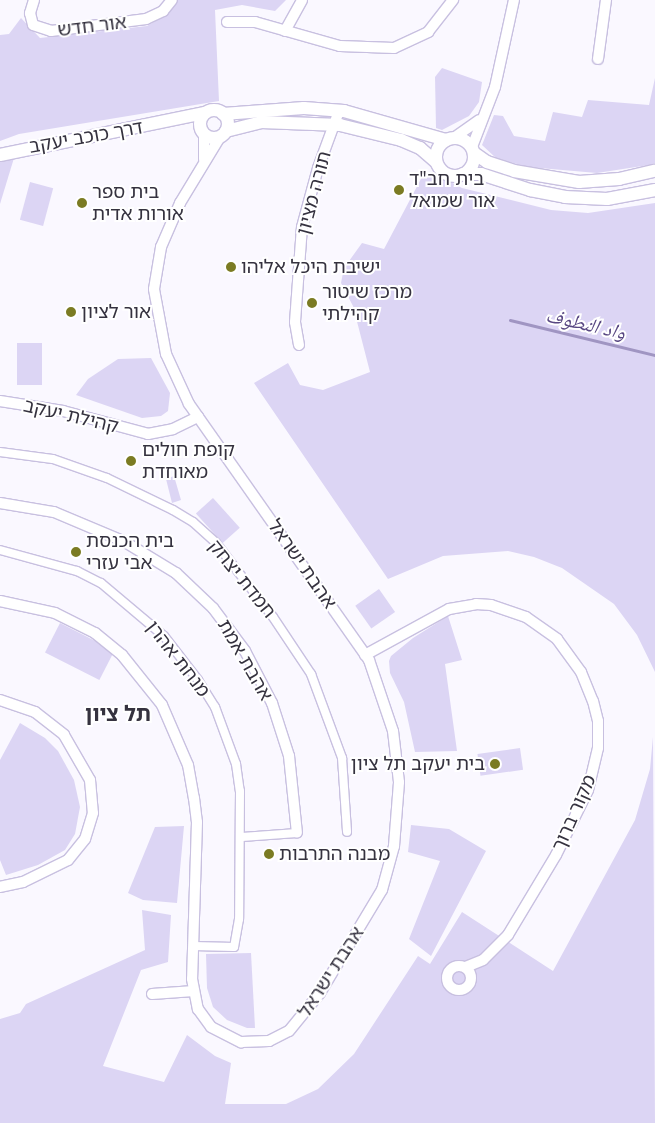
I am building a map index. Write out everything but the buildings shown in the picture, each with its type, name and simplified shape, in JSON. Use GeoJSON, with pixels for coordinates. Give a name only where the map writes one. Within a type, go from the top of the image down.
{"type":"FeatureCollection","features":[{"type":"Feature","properties":{"kind":"street","name":"אור חדש"},"geometry":{"type":"LineString","coordinates":[[34,0],[30,12],[33,25],[51,31],[146,19],[163,11],[172,0]]}},
{"type":"Feature","properties":{"kind":"street"},"geometry":{"type":"LineString","coordinates":[[286,31],[302,0]]}},
{"type":"Feature","properties":{"kind":"street"},"geometry":{"type":"LineString","coordinates":[[227,22],[247,21],[340,46],[394,48],[428,32],[453,0]]}},
{"type":"Feature","properties":{"kind":"street"},"geometry":{"type":"LineString","coordinates":[[463,174],[472,166],[473,150],[495,87],[514,0]]}},
{"type":"Feature","properties":{"kind":"street"},"geometry":{"type":"LineString","coordinates":[[598,59],[606,0]]}},
{"type":"Feature","properties":{"kind":"street"},"geometry":{"type":"LineString","coordinates":[[203,165],[203,132],[200,122],[205,114],[214,110],[223,114],[304,108],[339,111],[450,138],[473,150],[487,162],[514,171],[579,182],[619,180],[655,171]]}},
{"type":"Feature","properties":{"kind":"street","name":"תורה מציון"},"geometry":{"type":"LineString","coordinates":[[299,345],[296,322],[306,209],[339,111]]}},
{"type":"Feature","properties":{"kind":"street"},"geometry":{"type":"LineString","coordinates":[[436,162],[438,147],[450,138],[468,131],[485,112]]}},
{"type":"Feature","properties":{"kind":"street","name":"דרך כוכב יעקב"},"geometry":{"type":"LineString","coordinates":[[0,155],[73,138],[205,114]]}},
{"type":"Feature","properties":{"kind":"street"},"geometry":{"type":"LineString","coordinates":[[223,114],[228,122],[223,134]]}},
{"type":"Feature","properties":{"kind":"street","name":"דרך כוכב יעקב"},"geometry":{"type":"LineString","coordinates":[[172,121],[188,123],[203,132]]}},
{"type":"Feature","properties":{"kind":"street"},"geometry":{"type":"LineString","coordinates":[[203,132],[223,134],[262,122],[334,124],[401,140],[420,148],[446,174],[474,172],[530,190],[572,198],[607,199],[655,190]]}},
{"type":"Feature","properties":{"kind":"street","name":"אהבת ישראל"},"geometry":{"type":"LineString","coordinates":[[0,601],[48,611],[95,633],[122,655],[162,704],[188,765],[194,798],[197,822],[193,946],[194,991],[204,1020],[220,1034],[241,1042],[256,1043],[280,1036],[309,1010],[382,890],[393,848],[399,782],[386,706],[365,655],[198,417],[166,354],[154,289],[161,247],[170,225],[203,165],[223,134]]}},
{"type":"Feature","properties":{"kind":"street","name":"קהילת יעקב"},"geometry":{"type":"LineString","coordinates":[[0,401],[63,411],[148,434],[173,429],[198,417]]}},
{"type":"Feature","properties":{"kind":"street","name":"חמדת יצחק"},"geometry":{"type":"LineString","coordinates":[[0,452],[53,460],[106,478],[173,510],[193,522],[216,543],[273,617],[311,674],[342,758],[347,832]]}},
{"type":"Feature","properties":{"kind":"street","name":"אהבת אמת"},"geometry":{"type":"LineString","coordinates":[[0,504],[54,512],[125,542],[176,573],[214,608],[245,651],[272,703],[289,756],[297,833]]}},
{"type":"Feature","properties":{"kind":"street","name":"מנחת אהרן"},"geometry":{"type":"LineString","coordinates":[[0,550],[77,570],[101,583],[164,636],[198,680],[227,737],[236,764],[242,837],[239,919],[234,948],[193,946]]}},
{"type":"Feature","properties":{"kind":"street","name":"מקור ברוך"},"geometry":{"type":"LineString","coordinates":[[365,655],[449,608],[476,604],[491,605],[526,617],[557,640],[581,672],[594,701],[598,721],[598,748],[588,790],[528,904],[498,947],[484,960],[466,967]]}},
{"type":"Feature","properties":{"kind":"street"},"geometry":{"type":"LineString","coordinates":[[0,700],[35,712],[64,735],[82,761],[92,798],[90,826],[77,851],[56,868],[13,885],[0,887]]}},
{"type":"Feature","properties":{"kind":"street"},"geometry":{"type":"LineString","coordinates":[[242,837],[297,833]]}},
{"type":"Feature","properties":{"kind":"street"},"geometry":{"type":"LineString","coordinates":[[0,881],[13,885]]}},
{"type":"Feature","properties":{"kind":"street"},"geometry":{"type":"LineString","coordinates":[[472,977],[466,967],[458,966],[450,970],[447,977],[450,985],[464,989],[484,960]]}},
{"type":"Feature","properties":{"kind":"street"},"geometry":{"type":"LineString","coordinates":[[152,994],[194,991]]}},
{"type":"Feature","properties":{"kind":"shaded area"},"geometry":{"type":"Polygon","coordinates":[[[177,0],[286,0],[275,11],[242,5],[215,10],[219,101],[19,134],[0,141],[0,35],[9,34],[21,18],[40,38],[147,26],[170,12],[177,0]]]}},
{"type":"Feature","properties":{"kind":"shaded area"},"geometry":{"type":"Polygon","coordinates":[[[442,68],[482,82],[479,102],[469,116],[442,130],[436,128],[435,77],[442,68]]]}},
{"type":"Feature","properties":{"kind":"shaded area"},"geometry":{"type":"Polygon","coordinates":[[[655,78],[655,163],[597,173],[528,167],[496,158],[482,145],[494,115],[503,116],[514,136],[545,141],[553,112],[582,117],[588,100],[649,105],[655,78]]]}},
{"type":"Feature","properties":{"kind":"shaded area"},"geometry":{"type":"Polygon","coordinates":[[[14,158],[0,204],[0,162],[14,158]]]}},
{"type":"Feature","properties":{"kind":"shaded area"},"geometry":{"type":"Polygon","coordinates":[[[423,175],[439,176],[462,188],[551,210],[588,213],[655,203],[655,672],[637,635],[614,604],[562,568],[534,557],[508,551],[443,556],[388,579],[254,383],[288,363],[300,385],[323,390],[370,372],[353,306],[341,283],[344,268],[362,243],[384,249],[423,175]]]}},
{"type":"Feature","properties":{"kind":"shaded area"},"geometry":{"type":"Polygon","coordinates":[[[30,182],[53,188],[43,226],[20,220],[30,182]]]}},
{"type":"Feature","properties":{"kind":"shaded area"},"geometry":{"type":"Polygon","coordinates":[[[17,343],[42,343],[42,385],[17,385],[17,343]]]}},
{"type":"Feature","properties":{"kind":"shaded area"},"geometry":{"type":"Polygon","coordinates":[[[151,358],[170,393],[168,411],[161,416],[142,418],[76,395],[88,379],[118,359],[151,358]]]}},
{"type":"Feature","properties":{"kind":"shaded area"},"geometry":{"type":"Polygon","coordinates":[[[174,476],[181,500],[172,503],[166,479],[174,476]]]}},
{"type":"Feature","properties":{"kind":"shaded area"},"geometry":{"type":"Polygon","coordinates":[[[213,498],[240,528],[223,543],[196,513],[213,498]]]}},
{"type":"Feature","properties":{"kind":"shaded area"},"geometry":{"type":"Polygon","coordinates":[[[379,589],[395,612],[371,629],[355,606],[379,589]]]}},
{"type":"Feature","properties":{"kind":"shaded area"},"geometry":{"type":"Polygon","coordinates":[[[448,616],[462,660],[445,664],[457,751],[415,752],[404,702],[390,673],[389,661],[391,656],[413,638],[448,616]]]}},
{"type":"Feature","properties":{"kind":"shaded area"},"geometry":{"type":"Polygon","coordinates":[[[60,623],[114,651],[99,680],[45,652],[60,623]]]}},
{"type":"Feature","properties":{"kind":"shaded area"},"geometry":{"type":"Polygon","coordinates":[[[20,723],[45,738],[58,751],[74,780],[80,807],[75,834],[65,850],[38,865],[6,875],[0,860],[0,760],[20,723]]]}},
{"type":"Feature","properties":{"kind":"shaded area"},"geometry":{"type":"Polygon","coordinates":[[[653,737],[655,1123],[0,1123],[0,1019],[20,1013],[26,1004],[145,950],[142,910],[171,915],[168,962],[141,970],[103,1066],[164,1082],[187,1035],[215,1056],[231,1063],[225,1104],[286,1104],[318,1089],[354,1054],[418,956],[430,964],[462,912],[553,971],[635,820],[650,769],[653,737]]]}},
{"type":"Feature","properties":{"kind":"shaded area"},"geometry":{"type":"Polygon","coordinates":[[[520,748],[523,770],[480,776],[477,754],[520,748]]]}},
{"type":"Feature","properties":{"kind":"shaded area"},"geometry":{"type":"Polygon","coordinates":[[[411,825],[449,829],[486,851],[431,956],[409,939],[440,861],[408,852],[411,825]]]}},
{"type":"Feature","properties":{"kind":"shaded area"},"geometry":{"type":"Polygon","coordinates":[[[184,826],[177,903],[143,900],[128,893],[155,827],[184,826]]]}},
{"type":"Feature","properties":{"kind":"shaded area"},"geometry":{"type":"Polygon","coordinates":[[[251,953],[255,1028],[247,1028],[227,1020],[213,1007],[207,988],[206,954],[251,953]]]}},
{"type":"Feature","properties":{"kind":"waterway","name":"واد النطوف"},"geometry":{"type":"LineString","coordinates":[[510,320],[655,355]]}},
{"type":"Feature","properties":{"kind":"place","name":"בית חב\"ד אור שמואל"},"geometry":{"type":"Point","coordinates":[399,190]}},
{"type":"Feature","properties":{"kind":"place","name":"בית ספר אורות אדית"},"geometry":{"type":"Point","coordinates":[82,203]}},
{"type":"Feature","properties":{"kind":"place","name":"ישיבת היכל אליהו"},"geometry":{"type":"Point","coordinates":[231,267]}},
{"type":"Feature","properties":{"kind":"place","name":"מרכז שיטור קהילתי"},"geometry":{"type":"Point","coordinates":[312,303]}},
{"type":"Feature","properties":{"kind":"place","name":"אור לציון"},"geometry":{"type":"Point","coordinates":[71,312]}},
{"type":"Feature","properties":{"kind":"place","name":"קופת חולים מאוחדת"},"geometry":{"type":"Point","coordinates":[131,461]}},
{"type":"Feature","properties":{"kind":"place","name":"בית הכנסת אבי עזרי"},"geometry":{"type":"Point","coordinates":[76,552]}},
{"type":"Feature","properties":{"kind":"place","name":"בית יעקב תל ציון"},"geometry":{"type":"Point","coordinates":[495,764]}},
{"type":"Feature","properties":{"kind":"place","name":"מבנה התרבות"},"geometry":{"type":"Point","coordinates":[269,854]}},
{"type":"Feature","properties":{"kind":"district","name":"תל ציון"},"geometry":{"type":"Point","coordinates":[118,713]}}]}
